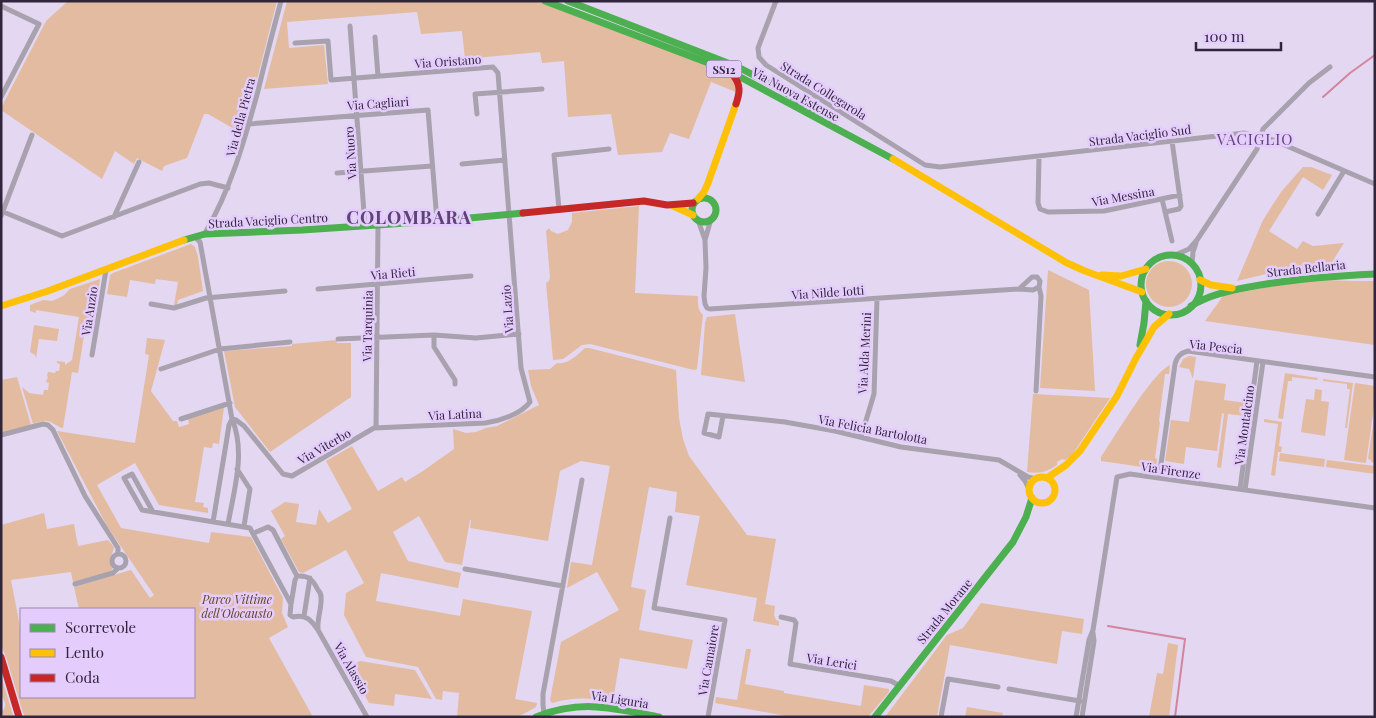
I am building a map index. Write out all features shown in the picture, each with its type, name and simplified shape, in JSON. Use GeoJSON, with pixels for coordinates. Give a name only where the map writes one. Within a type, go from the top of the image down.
{"type":"FeatureCollection","features":[{"type":"Feature","properties":{"kind":"main road","name":"Via Nuova Estense"},"geometry":{"type":"LineString","coordinates":[[545,1],[727,70],[893,160]]}},
{"type":"Feature","properties":{"kind":"main road","name":"Via Nuova Estense"},"geometry":{"type":"LineString","coordinates":[[568,1],[738,67],[780,89],[893,160],[1066,263],[1090,274],[1142,292]]}},
{"type":"Feature","properties":{"kind":"main road"},"geometry":{"type":"LineString","coordinates":[[708,183],[715,212],[711,219],[704,222],[695,218],[692,209],[708,183],[740,96],[739,82],[727,70]]}},
{"type":"Feature","properties":{"kind":"main road"},"geometry":{"type":"LineString","coordinates":[[740,96],[752,89],[773,95]]}},
{"type":"Feature","properties":{"kind":"main road"},"geometry":{"type":"LineString","coordinates":[[696,201],[707,198],[713,202]]}},
{"type":"Feature","properties":{"kind":"main road","name":"Strada Vaciglio Centro"},"geometry":{"type":"LineString","coordinates":[[1,306],[197,239],[205,234],[437,221],[644,201],[668,205],[695,218]]}},
{"type":"Feature","properties":{"kind":"main road","name":"Strada Vaciglio Centro"},"geometry":{"type":"LineString","coordinates":[[668,205],[696,201]]}},
{"type":"Feature","properties":{"kind":"main road"},"geometry":{"type":"LineString","coordinates":[[1175,255],[1184,258],[1192,264],[1200,280],[1199,294],[1191,306],[1179,313],[1170,314],[1158,312],[1149,305],[1142,292],[1142,278],[1153,260],[1175,255]]}},
{"type":"Feature","properties":{"kind":"main road","name":"Via Nuova Estense"},"geometry":{"type":"LineString","coordinates":[[1090,274],[1121,276],[1146,269]]}},
{"type":"Feature","properties":{"kind":"main road","name":"Strada Bellaria"},"geometry":{"type":"LineString","coordinates":[[1191,306],[1209,296],[1298,278],[1375,274]]}},
{"type":"Feature","properties":{"kind":"main road","name":"Strada Bellaria"},"geometry":{"type":"LineString","coordinates":[[1200,280],[1203,283],[1214,286],[1239,289]]}},
{"type":"Feature","properties":{"kind":"main road"},"geometry":{"type":"LineString","coordinates":[[1136,358],[1144,329],[1146,301]]}},
{"type":"Feature","properties":{"kind":"main road"},"geometry":{"type":"LineString","coordinates":[[1054,484],[1048,478],[1036,479],[1030,489],[1032,498],[1039,503],[1047,502],[1053,497],[1055,493],[1054,484],[1117,396],[1154,327],[1170,314]]}},
{"type":"Feature","properties":{"kind":"main road"},"geometry":{"type":"LineString","coordinates":[[1048,478],[1066,465]]}},
{"type":"Feature","properties":{"kind":"main road","name":"Strada Morane"},"geometry":{"type":"LineString","coordinates":[[875,717],[1013,542],[1026,517],[1032,498]]}},
{"type":"Feature","properties":{"kind":"main road","name":"Strada Morane"},"geometry":{"type":"LineString","coordinates":[[1026,517],[1039,503]]}},
{"type":"Feature","properties":{"kind":"main road"},"geometry":{"type":"LineString","coordinates":[[1,657],[19,717]]}},
{"type":"Feature","properties":{"kind":"main road","name":"Via Liguria"},"geometry":{"type":"LineString","coordinates":[[536,717],[566,707],[586,705],[626,714],[659,717]]}},
{"type":"Feature","properties":{"kind":"street","name":"Via della Pietra"},"geometry":{"type":"LineString","coordinates":[[205,234],[228,188],[239,160],[281,1]]}},
{"type":"Feature","properties":{"kind":"street","name":"Strada Collegarola"},"geometry":{"type":"LineString","coordinates":[[776,1],[758,48],[759,57],[766,65],[909,156],[925,165],[931,166]]}},
{"type":"Feature","properties":{"kind":"street"},"geometry":{"type":"LineString","coordinates":[[1,6],[39,24],[1,97]]}},
{"type":"Feature","properties":{"kind":"street","name":"Via Nuoro"},"geometry":{"type":"LineString","coordinates":[[350,26],[365,226]]}},
{"type":"Feature","properties":{"kind":"street"},"geometry":{"type":"LineString","coordinates":[[375,37],[378,76]]}},
{"type":"Feature","properties":{"kind":"street"},"geometry":{"type":"LineString","coordinates":[[296,43],[328,41],[331,80],[354,78]]}},
{"type":"Feature","properties":{"kind":"street","name":"Via Oristano"},"geometry":{"type":"LineString","coordinates":[[354,78],[493,67],[498,73],[509,214]]}},
{"type":"Feature","properties":{"kind":"street"},"geometry":{"type":"LineString","coordinates":[[1175,255],[1189,249],[1197,240],[1258,149],[1262,131],[1267,124],[1309,83],[1330,67]]}},
{"type":"Feature","properties":{"kind":"street"},"geometry":{"type":"LineString","coordinates":[[477,114],[475,94],[542,89]]}},
{"type":"Feature","properties":{"kind":"street","name":"Via Cagliari"},"geometry":{"type":"LineString","coordinates":[[249,124],[428,110],[437,221]]}},
{"type":"Feature","properties":{"kind":"street","name":"Strada Vaciglio Sud"},"geometry":{"type":"LineString","coordinates":[[931,166],[940,167],[1244,133],[1272,140],[1375,184]]}},
{"type":"Feature","properties":{"kind":"street"},"geometry":{"type":"LineString","coordinates":[[32,135],[2,213],[62,236],[200,184],[209,183],[228,188]]}},
{"type":"Feature","properties":{"kind":"street"},"geometry":{"type":"LineString","coordinates":[[1165,212],[1180,208],[1180,195],[1172,141]]}},
{"type":"Feature","properties":{"kind":"street"},"geometry":{"type":"LineString","coordinates":[[560,209],[554,154],[609,149]]}},
{"type":"Feature","properties":{"kind":"street","name":"Via Messina"},"geometry":{"type":"LineString","coordinates":[[1039,156],[1038,203],[1040,209],[1048,212],[1100,212],[1180,195]]}},
{"type":"Feature","properties":{"kind":"street"},"geometry":{"type":"LineString","coordinates":[[462,164],[505,160]]}},
{"type":"Feature","properties":{"kind":"street"},"geometry":{"type":"LineString","coordinates":[[114,217],[140,162]]}},
{"type":"Feature","properties":{"kind":"street"},"geometry":{"type":"LineString","coordinates":[[337,173],[432,166]]}},
{"type":"Feature","properties":{"kind":"street"},"geometry":{"type":"LineString","coordinates":[[1318,214],[1344,171]]}},
{"type":"Feature","properties":{"kind":"street"},"geometry":{"type":"LineString","coordinates":[[1162,199],[1172,241]]}},
{"type":"Feature","properties":{"kind":"street","name":"Via Lazio"},"geometry":{"type":"LineString","coordinates":[[509,214],[521,368],[530,402]]}},
{"type":"Feature","properties":{"kind":"street","name":"Via Nilde Iotti"},"geometry":{"type":"LineString","coordinates":[[695,218],[705,240]]}},
{"type":"Feature","properties":{"kind":"street","name":"Via Nilde Iotti"},"geometry":{"type":"LineString","coordinates":[[711,219],[705,240],[704,296],[705,304],[710,309],[1019,289],[1032,290],[1039,287],[1040,281],[1037,277],[1034,277],[1019,289]]}},
{"type":"Feature","properties":{"kind":"street","name":"Via Tarquinia"},"geometry":{"type":"LineString","coordinates":[[376,428],[378,225]]}},
{"type":"Feature","properties":{"kind":"street"},"geometry":{"type":"LineString","coordinates":[[197,239],[210,297],[232,419],[235,425],[239,455],[228,524]]}},
{"type":"Feature","properties":{"kind":"street"},"geometry":{"type":"LineString","coordinates":[[1192,264],[1197,240]]}},
{"type":"Feature","properties":{"kind":"street","name":"Via Anzio"},"geometry":{"type":"LineString","coordinates":[[92,355],[106,270]]}},
{"type":"Feature","properties":{"kind":"street","name":"Via Rieti"},"geometry":{"type":"LineString","coordinates":[[318,289],[471,276]]}},
{"type":"Feature","properties":{"kind":"street"},"geometry":{"type":"LineString","coordinates":[[1036,391],[1041,296],[1039,287]]}},
{"type":"Feature","properties":{"kind":"street"},"geometry":{"type":"LineString","coordinates":[[151,304],[174,308],[210,297],[285,291]]}},
{"type":"Feature","properties":{"kind":"street","name":"Via Alda Merini"},"geometry":{"type":"LineString","coordinates":[[861,437],[874,394],[877,299]]}},
{"type":"Feature","properties":{"kind":"street"},"geometry":{"type":"LineString","coordinates":[[338,339],[434,335],[476,338],[519,334]]}},
{"type":"Feature","properties":{"kind":"street"},"geometry":{"type":"LineString","coordinates":[[434,335],[434,347],[456,384]]}},
{"type":"Feature","properties":{"kind":"street"},"geometry":{"type":"LineString","coordinates":[[161,369],[220,349],[290,342]]}},
{"type":"Feature","properties":{"kind":"street","name":"Via Pescia"},"geometry":{"type":"LineString","coordinates":[[1159,478],[1175,364],[1183,352],[1188,351],[1375,377]]}},
{"type":"Feature","properties":{"kind":"street","name":"Via Montalcino"},"geometry":{"type":"LineString","coordinates":[[1242,490],[1260,361]]}},
{"type":"Feature","properties":{"kind":"street","name":"Via Latina"},"geometry":{"type":"LineString","coordinates":[[376,428],[486,423],[501,420],[527,407],[530,402]]}},
{"type":"Feature","properties":{"kind":"street"},"geometry":{"type":"LineString","coordinates":[[181,419],[230,403]]}},
{"type":"Feature","properties":{"kind":"street","name":"Via Felicia Bartolotta"},"geometry":{"type":"LineString","coordinates":[[723,416],[719,437],[704,433],[708,414],[785,422],[834,431],[901,447],[999,460],[1016,471],[1036,479]]}},
{"type":"Feature","properties":{"kind":"street"},"geometry":{"type":"LineString","coordinates":[[213,522],[229,425],[232,419]]}},
{"type":"Feature","properties":{"kind":"street","name":"Via Viterbo"},"geometry":{"type":"LineString","coordinates":[[232,419],[244,426],[283,474],[292,476],[376,428]]}},
{"type":"Feature","properties":{"kind":"street"},"geometry":{"type":"LineString","coordinates":[[1,436],[42,424],[48,425],[53,430],[84,496],[118,548],[118,554]]}},
{"type":"Feature","properties":{"kind":"street"},"geometry":{"type":"LineString","coordinates":[[153,512],[132,474],[124,478],[142,510],[153,512],[213,522],[244,526],[250,489],[237,469]]}},
{"type":"Feature","properties":{"kind":"street","name":"Via Felicia Bartolotta"},"geometry":{"type":"LineString","coordinates":[[1016,471],[1030,489]]}},
{"type":"Feature","properties":{"kind":"street","name":"Via Firenze"},"geometry":{"type":"LineString","coordinates":[[1082,717],[1089,640],[1093,630],[1117,478],[1130,474],[1375,508]]}},
{"type":"Feature","properties":{"kind":"street"},"geometry":{"type":"LineString","coordinates":[[548,714],[543,705],[543,694],[582,480]]}},
{"type":"Feature","properties":{"kind":"street","name":"Via Camaiore"},"geometry":{"type":"LineString","coordinates":[[670,518],[654,608],[725,620],[708,717]]}},
{"type":"Feature","properties":{"kind":"street","name":"Via Alassio"},"geometry":{"type":"LineString","coordinates":[[244,526],[250,528],[254,533],[291,604],[290,615],[293,617],[304,616],[312,621],[368,717]]}},
{"type":"Feature","properties":{"kind":"street","name":"Via Alassio"},"geometry":{"type":"LineString","coordinates":[[254,533],[270,528],[297,576]]}},
{"type":"Feature","properties":{"kind":"street"},"geometry":{"type":"LineString","coordinates":[[118,554],[112,559],[114,567],[118,568]]}},
{"type":"Feature","properties":{"kind":"street"},"geometry":{"type":"LineString","coordinates":[[75,584],[113,573],[118,568],[122,568],[125,565],[125,557],[118,554]]}},
{"type":"Feature","properties":{"kind":"street"},"geometry":{"type":"LineString","coordinates":[[465,569],[563,586]]}},
{"type":"Feature","properties":{"kind":"street"},"geometry":{"type":"LineString","coordinates":[[291,604],[297,576],[304,575],[313,580],[322,596],[318,630]]}},
{"type":"Feature","properties":{"kind":"street"},"geometry":{"type":"LineString","coordinates":[[304,616],[310,578]]}},
{"type":"Feature","properties":{"kind":"street","name":"Via Lerici"},"geometry":{"type":"LineString","coordinates":[[781,617],[796,622],[790,664],[890,681],[900,686]]}},
{"type":"Feature","properties":{"kind":"street"},"geometry":{"type":"LineString","coordinates":[[942,717],[948,679],[998,687]]}},
{"type":"Feature","properties":{"kind":"street"},"geometry":{"type":"LineString","coordinates":[[1009,689],[1082,701]]}},
{"type":"Feature","properties":{"kind":"street","name":"Via Firenze"},"geometry":{"type":"LineString","coordinates":[[1076,717],[1082,701]]}},
{"type":"Feature","properties":{"kind":"green space"},"geometry":{"type":"Polygon","coordinates":[[[68,1],[277,1],[243,134],[208,114],[204,114],[187,158],[164,166],[162,171],[137,158],[134,164],[115,151],[102,179],[1,110],[46,21],[68,1]]]}},
{"type":"Feature","properties":{"kind":"green space"},"geometry":{"type":"Polygon","coordinates":[[[287,1],[536,1],[724,70],[736,80],[736,92],[711,82],[689,139],[670,133],[662,152],[618,155],[611,114],[568,117],[564,61],[542,63],[540,52],[465,59],[462,31],[421,34],[417,12],[287,22],[289,48],[324,45],[328,84],[264,89],[287,1]]]}},
{"type":"Feature","properties":{"kind":"green space"},"geometry":{"type":"Polygon","coordinates":[[[1303,167],[1311,167],[1332,175],[1323,190],[1303,177],[1269,231],[1297,249],[1303,241],[1313,246],[1344,243],[1327,270],[1266,274],[1237,281],[1263,220],[1281,192],[1303,167]]]}},
{"type":"Feature","properties":{"kind":"green space"},"geometry":{"type":"Polygon","coordinates":[[[639,206],[635,293],[698,296],[699,308],[703,315],[697,369],[694,370],[590,344],[582,345],[563,359],[553,360],[546,283],[550,277],[546,231],[549,228],[558,234],[568,230],[572,222],[572,213],[639,206]]]}},
{"type":"Feature","properties":{"kind":"green space"},"geometry":{"type":"Polygon","coordinates":[[[191,244],[195,247],[198,257],[203,291],[178,300],[177,305],[174,305],[178,282],[156,279],[155,284],[130,280],[127,297],[107,294],[110,275],[113,273],[191,244]]]}},
{"type":"Feature","properties":{"kind":"green space"},"geometry":{"type":"Polygon","coordinates":[[[1169,261],[1182,265],[1188,271],[1192,284],[1188,297],[1182,303],[1169,307],[1156,303],[1150,297],[1146,284],[1150,271],[1156,265],[1169,261]]]}},
{"type":"Feature","properties":{"kind":"green space"},"geometry":{"type":"Polygon","coordinates":[[[1048,270],[1089,290],[1095,391],[1040,388],[1048,270]]]}},
{"type":"Feature","properties":{"kind":"green space"},"geometry":{"type":"Polygon","coordinates":[[[100,279],[93,324],[86,323],[78,373],[72,372],[63,428],[48,421],[33,424],[22,387],[29,393],[43,395],[44,390],[48,390],[49,383],[46,382],[48,372],[55,373],[59,371],[60,364],[57,361],[65,362],[65,365],[72,360],[79,317],[36,310],[36,313],[30,311],[30,305],[43,300],[52,301],[63,296],[70,289],[100,279]]]}},
{"type":"Feature","properties":{"kind":"green space"},"geometry":{"type":"Polygon","coordinates":[[[1318,280],[1375,281],[1375,345],[1205,321],[1223,296],[1277,285],[1318,280]]]}},
{"type":"Feature","properties":{"kind":"green space"},"geometry":{"type":"Polygon","coordinates":[[[735,314],[745,382],[701,375],[707,317],[735,314]]]}},
{"type":"Feature","properties":{"kind":"green space"},"geometry":{"type":"Polygon","coordinates":[[[34,325],[59,329],[57,341],[39,339],[36,358],[30,352],[34,325]]]}},
{"type":"Feature","properties":{"kind":"green space","name":"Parco Vittime dell'Olocausto"},"geometry":{"type":"Polygon","coordinates":[[[147,338],[165,340],[151,391],[173,421],[177,421],[179,427],[189,424],[188,419],[224,407],[219,444],[213,443],[212,448],[204,447],[195,502],[204,503],[203,507],[208,508],[208,513],[159,505],[135,463],[97,485],[121,528],[209,543],[211,532],[251,537],[283,598],[282,613],[288,627],[269,638],[313,717],[25,717],[23,713],[1,645],[1,525],[44,513],[47,529],[74,524],[78,546],[108,540],[114,547],[110,561],[113,567],[111,572],[73,582],[71,572],[11,580],[20,627],[20,698],[195,698],[195,608],[79,608],[74,587],[131,570],[150,598],[154,595],[107,526],[57,431],[135,443],[149,355],[145,354],[147,338]]]}},
{"type":"Feature","properties":{"kind":"green space"},"geometry":{"type":"Polygon","coordinates":[[[337,340],[337,343],[351,343],[351,397],[270,452],[235,407],[224,351],[292,346],[292,344],[337,340]]]}},
{"type":"Feature","properties":{"kind":"green space"},"geometry":{"type":"Polygon","coordinates":[[[585,348],[676,370],[679,418],[689,456],[747,535],[776,539],[765,604],[775,606],[774,615],[776,620],[779,621],[779,626],[753,621],[757,598],[686,585],[700,516],[675,512],[677,492],[649,487],[631,587],[646,590],[639,630],[693,640],[687,669],[620,658],[613,701],[582,699],[552,703],[550,700],[561,642],[619,610],[597,572],[567,588],[571,562],[592,565],[610,466],[581,461],[560,471],[548,541],[470,528],[470,520],[462,565],[445,562],[419,516],[393,532],[408,561],[461,573],[458,588],[381,573],[376,601],[460,616],[463,599],[532,611],[515,699],[537,703],[536,707],[518,717],[457,717],[459,693],[443,691],[442,700],[436,699],[418,667],[366,657],[344,615],[346,593],[364,583],[346,550],[303,573],[299,572],[281,539],[285,536],[271,511],[285,502],[299,504],[296,522],[316,525],[319,509],[328,523],[352,509],[326,461],[352,446],[378,491],[402,477],[405,482],[454,449],[453,429],[466,433],[476,432],[497,426],[539,405],[531,386],[528,370],[550,369],[557,363],[572,359],[585,348]]]}},
{"type":"Feature","properties":{"kind":"green space"},"geometry":{"type":"Polygon","coordinates":[[[1189,356],[1196,357],[1193,378],[1189,369],[1179,367],[1183,359],[1189,356]]]}},
{"type":"Feature","properties":{"kind":"green space"},"geometry":{"type":"Polygon","coordinates":[[[1170,365],[1169,374],[1165,374],[1155,458],[1157,459],[1156,469],[1101,461],[1101,457],[1153,380],[1162,370],[1170,365]]]}},
{"type":"Feature","properties":{"kind":"green space"},"geometry":{"type":"Polygon","coordinates":[[[1285,373],[1318,378],[1317,380],[1292,377],[1292,381],[1288,381],[1283,419],[1278,418],[1285,373]]]}},
{"type":"Feature","properties":{"kind":"green space"},"geometry":{"type":"Polygon","coordinates":[[[17,377],[31,425],[1,433],[1,380],[17,377]]]}},
{"type":"Feature","properties":{"kind":"green space"},"geometry":{"type":"Polygon","coordinates":[[[1323,379],[1353,383],[1347,428],[1345,428],[1350,389],[1347,389],[1347,384],[1323,381],[1323,379]]]}},
{"type":"Feature","properties":{"kind":"green space"},"geometry":{"type":"Polygon","coordinates":[[[1195,380],[1226,384],[1224,400],[1247,403],[1246,416],[1228,414],[1221,468],[1217,467],[1224,414],[1222,413],[1217,451],[1186,447],[1184,464],[1165,461],[1171,420],[1189,422],[1195,380]]]}},
{"type":"Feature","properties":{"kind":"green space"},"geometry":{"type":"Polygon","coordinates":[[[1355,383],[1375,386],[1375,400],[1366,463],[1344,460],[1355,383]]]}},
{"type":"Feature","properties":{"kind":"green space"},"geometry":{"type":"Polygon","coordinates":[[[1315,389],[1322,390],[1321,401],[1329,402],[1325,436],[1301,432],[1306,399],[1314,400],[1315,389]]]}},
{"type":"Feature","properties":{"kind":"green space"},"geometry":{"type":"Polygon","coordinates":[[[1033,394],[1110,398],[1072,455],[1065,460],[1062,459],[1057,462],[1057,465],[1050,469],[1035,473],[1027,472],[1033,394]]]}},
{"type":"Feature","properties":{"kind":"green space"},"geometry":{"type":"Polygon","coordinates":[[[1375,412],[1375,463],[1368,459],[1375,412]]]}},
{"type":"Feature","properties":{"kind":"green space"},"geometry":{"type":"Polygon","coordinates":[[[1264,419],[1282,422],[1279,446],[1282,447],[1281,452],[1278,452],[1275,476],[1271,475],[1278,424],[1264,422],[1264,419]]]}},
{"type":"Feature","properties":{"kind":"green space"},"geometry":{"type":"Polygon","coordinates":[[[1280,453],[1325,459],[1324,467],[1279,461],[1280,453]]]}},
{"type":"Feature","properties":{"kind":"green space"},"geometry":{"type":"Polygon","coordinates":[[[1327,460],[1375,466],[1375,474],[1326,467],[1327,460]]]}},
{"type":"Feature","properties":{"kind":"green space"},"geometry":{"type":"Polygon","coordinates":[[[981,603],[1084,619],[1082,634],[1062,631],[1057,664],[950,645],[937,717],[885,717],[947,635],[963,628],[981,603]]]}},
{"type":"Feature","properties":{"kind":"green space"},"geometry":{"type":"Polygon","coordinates":[[[1168,643],[1178,645],[1169,717],[1149,717],[1157,673],[1163,674],[1168,643]]]}},
{"type":"Feature","properties":{"kind":"green space"},"geometry":{"type":"Polygon","coordinates":[[[746,649],[751,649],[745,684],[784,691],[784,693],[861,706],[864,685],[889,689],[889,692],[868,717],[792,717],[715,703],[716,697],[737,700],[746,649]]]}},
{"type":"Feature","properties":{"kind":"green space"},"geometry":{"type":"Polygon","coordinates":[[[360,661],[415,670],[432,699],[395,694],[394,706],[369,703],[349,667],[360,661]]]}},
{"type":"Feature","properties":{"kind":"green space"},"geometry":{"type":"Polygon","coordinates":[[[1,675],[14,717],[4,717],[2,712],[5,704],[1,693],[1,675]]]}},
{"type":"Feature","properties":{"kind":"green space"},"geometry":{"type":"Polygon","coordinates":[[[967,707],[1003,713],[1002,717],[965,717],[967,707]]]}},
{"type":"Feature","properties":{"kind":"waterway"},"geometry":{"type":"LineString","coordinates":[[1323,97],[1350,73],[1375,55]]}},
{"type":"Feature","properties":{"kind":"waterway"},"geometry":{"type":"LineString","coordinates":[[1108,626],[1185,639],[1175,717]]}},
{"type":"Feature","properties":{"kind":"traffic: fast"},"geometry":{"type":"LineString","coordinates":[[545,1],[727,70],[893,159]]}},
{"type":"Feature","properties":{"kind":"traffic: fast"},"geometry":{"type":"LineString","coordinates":[[568,1],[738,67],[780,89],[827,118]]}},
{"type":"Feature","properties":{"kind":"traffic: fast"},"geometry":{"type":"LineString","coordinates":[[704,198],[709,199],[715,205],[716,210],[715,215],[709,221],[704,222],[699,221],[693,215],[692,210],[693,205],[699,199],[704,198]]}},
{"type":"Feature","properties":{"kind":"traffic: fast"},"geometry":{"type":"LineString","coordinates":[[184,240],[205,234],[302,230],[523,213]]}},
{"type":"Feature","properties":{"kind":"traffic: fast"},"geometry":{"type":"LineString","coordinates":[[1171,255],[1188,260],[1196,268],[1201,285],[1196,302],[1188,310],[1171,315],[1154,310],[1146,302],[1141,285],[1146,268],[1154,260],[1171,255]]}},
{"type":"Feature","properties":{"kind":"traffic: fast"},"geometry":{"type":"LineString","coordinates":[[1191,306],[1219,294],[1265,284],[1312,278],[1375,274]]}},
{"type":"Feature","properties":{"kind":"traffic: fast"},"geometry":{"type":"LineString","coordinates":[[1140,345],[1146,301]]}},
{"type":"Feature","properties":{"kind":"traffic: fast"},"geometry":{"type":"LineString","coordinates":[[875,717],[1013,542],[1026,517],[1032,498]]}},
{"type":"Feature","properties":{"kind":"traffic: fast"},"geometry":{"type":"LineString","coordinates":[[536,717],[552,711],[583,707],[612,708],[659,717]]}},
{"type":"Feature","properties":{"kind":"traffic: slow"},"geometry":{"type":"LineString","coordinates":[[698,199],[708,183],[736,104]]}},
{"type":"Feature","properties":{"kind":"traffic: slow"},"geometry":{"type":"LineString","coordinates":[[893,159],[1067,263],[1142,292]]}},
{"type":"Feature","properties":{"kind":"traffic: slow"},"geometry":{"type":"LineString","coordinates":[[673,206],[693,215]]}},
{"type":"Feature","properties":{"kind":"traffic: slow"},"geometry":{"type":"LineString","coordinates":[[1,306],[48,291],[184,240]]}},
{"type":"Feature","properties":{"kind":"traffic: slow"},"geometry":{"type":"LineString","coordinates":[[1102,275],[1121,276],[1146,269]]}},
{"type":"Feature","properties":{"kind":"traffic: slow"},"geometry":{"type":"LineString","coordinates":[[1200,280],[1211,285],[1232,288]]}},
{"type":"Feature","properties":{"kind":"traffic: slow"},"geometry":{"type":"LineString","coordinates":[[1047,478],[1066,465],[1080,451],[1117,396],[1154,327],[1169,314]]}},
{"type":"Feature","properties":{"kind":"traffic: slow"},"geometry":{"type":"LineString","coordinates":[[1042,477],[1051,481],[1055,490],[1051,499],[1042,503],[1033,499],[1029,490],[1033,481],[1042,477]]}},
{"type":"Feature","properties":{"kind":"traffic: jam"},"geometry":{"type":"LineString","coordinates":[[733,75],[739,89],[736,104]]}},
{"type":"Feature","properties":{"kind":"traffic: jam"},"geometry":{"type":"LineString","coordinates":[[523,213],[644,201],[667,205],[693,203]]}},
{"type":"Feature","properties":{"kind":"traffic: jam"},"geometry":{"type":"LineString","coordinates":[[1,657],[19,717]]}},
{"type":"Feature","properties":{"kind":"district","name":"VACIGLIO"},"geometry":{"type":"Point","coordinates":[1255,139]}},
{"type":"Feature","properties":{"kind":"district","name":"COLOMBARA"},"geometry":{"type":"Point","coordinates":[409,217]}}]}
